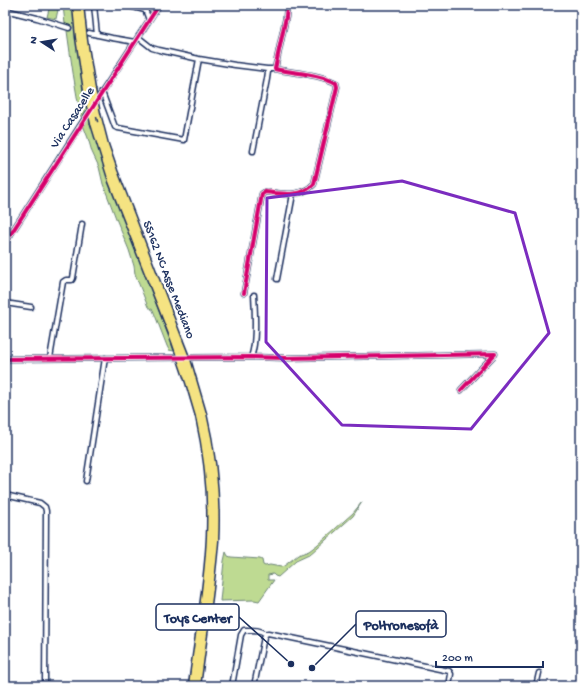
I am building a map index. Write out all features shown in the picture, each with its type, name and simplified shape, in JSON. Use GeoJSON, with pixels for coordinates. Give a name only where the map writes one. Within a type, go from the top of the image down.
{"type":"FeatureCollection","features":[{"type":"Feature","properties":{"kind":"highway","name":"SS162 NC Asse Mediano"},"geometry":{"type":"LineString","coordinates":[[76,5],[88,97],[94,123],[112,181],[177,341]]}},
{"type":"Feature","properties":{"kind":"highway","name":"SS162 NC Asse Mediano"},"geometry":{"type":"LineString","coordinates":[[80,5],[92,90],[105,145],[177,341],[189,382],[201,415],[206,452],[212,479],[206,599],[199,653],[197,686]]}},
{"type":"Feature","properties":{"kind":"highway","name":"SS162 NC Asse Mediano"},"geometry":{"type":"LineString","coordinates":[[192,686],[199,653]]}},
{"type":"Feature","properties":{"kind":"street"},"geometry":{"type":"LineString","coordinates":[[94,5],[97,35]]}},
{"type":"Feature","properties":{"kind":"street"},"geometry":{"type":"LineString","coordinates":[[125,5],[144,10],[149,20]]}},
{"type":"Feature","properties":{"kind":"street","name":"Via Casacelle"},"geometry":{"type":"LineString","coordinates":[[5,243],[159,5]]}},
{"type":"Feature","properties":{"kind":"street"},"geometry":{"type":"LineString","coordinates":[[275,69],[286,17],[287,5]]}},
{"type":"Feature","properties":{"kind":"street"},"geometry":{"type":"LineString","coordinates":[[5,10],[69,28]]}},
{"type":"Feature","properties":{"kind":"street"},"geometry":{"type":"LineString","coordinates":[[89,33],[112,38],[136,40],[152,48],[199,59],[310,75],[336,83],[314,184],[305,191],[299,193],[263,193],[244,293]]}},
{"type":"Feature","properties":{"kind":"street"},"geometry":{"type":"LineString","coordinates":[[102,92],[115,127],[184,140],[199,59]]}},
{"type":"Feature","properties":{"kind":"street"},"geometry":{"type":"LineString","coordinates":[[253,151],[267,79],[267,70]]}},
{"type":"Feature","properties":{"kind":"street"},"geometry":{"type":"LineString","coordinates":[[276,279],[293,194]]}},
{"type":"Feature","properties":{"kind":"street"},"geometry":{"type":"LineString","coordinates":[[50,358],[63,282],[65,280],[73,280],[82,224]]}},
{"type":"Feature","properties":{"kind":"street"},"geometry":{"type":"LineString","coordinates":[[251,357],[255,334],[254,295]]}},
{"type":"Feature","properties":{"kind":"street"},"geometry":{"type":"LineString","coordinates":[[5,302],[31,307]]}},
{"type":"Feature","properties":{"kind":"street"},"geometry":{"type":"LineString","coordinates":[[5,359],[286,358],[495,354],[461,390]]}},
{"type":"Feature","properties":{"kind":"street"},"geometry":{"type":"LineString","coordinates":[[86,481],[105,358]]}},
{"type":"Feature","properties":{"kind":"street"},"geometry":{"type":"LineString","coordinates":[[5,495],[40,503],[45,507],[46,511],[45,686]]}},
{"type":"Feature","properties":{"kind":"street"},"geometry":{"type":"LineString","coordinates":[[232,686],[241,635],[244,630],[257,630],[266,634],[449,671],[451,674],[449,686]]}},
{"type":"Feature","properties":{"kind":"street"},"geometry":{"type":"LineString","coordinates":[[254,686],[264,637],[266,634]]}},
{"type":"Feature","properties":{"kind":"street"},"geometry":{"type":"LineString","coordinates":[[536,686],[539,673]]}},
{"type":"Feature","properties":{"kind":"highlighted area"},"geometry":{"type":"Polygon","coordinates":[[[402,181],[515,213],[549,333],[471,429],[342,425],[266,342],[267,198],[402,181]]]}},
{"type":"Feature","properties":{"kind":"green space"},"geometry":{"type":"Polygon","coordinates":[[[50,5],[59,5],[56,19],[47,17],[50,5]]]}},
{"type":"Feature","properties":{"kind":"green space"},"geometry":{"type":"Polygon","coordinates":[[[63,5],[73,5],[88,110],[84,116],[81,117],[67,31],[71,30],[71,26],[65,24],[63,5]]]}},
{"type":"Feature","properties":{"kind":"green space"},"geometry":{"type":"Polygon","coordinates":[[[89,117],[107,173],[174,351],[169,350],[153,310],[148,307],[135,274],[129,250],[103,184],[99,167],[92,152],[83,125],[89,117]]]}},
{"type":"Feature","properties":{"kind":"green space"},"geometry":{"type":"Polygon","coordinates":[[[362,502],[353,516],[309,555],[296,561],[278,577],[273,574],[268,575],[268,580],[274,580],[259,601],[220,601],[226,552],[228,556],[231,557],[260,559],[265,566],[284,566],[298,555],[309,551],[317,545],[353,513],[362,502]]]}},
{"type":"Feature","properties":{"kind":"tunnel"},"geometry":{"type":"LineString","coordinates":[[69,28],[89,33]]}},
{"type":"Feature","properties":{"kind":"cycle path"},"geometry":{"type":"LineString","coordinates":[[5,243],[159,5]]}},
{"type":"Feature","properties":{"kind":"cycle path"},"geometry":{"type":"LineString","coordinates":[[244,293],[262,194],[265,192],[285,194],[297,193],[314,184],[337,87],[336,83],[330,80],[275,69],[286,17],[287,5]]}},
{"type":"Feature","properties":{"kind":"cycle path"},"geometry":{"type":"LineString","coordinates":[[5,359],[286,358],[495,354],[461,390]]}},
{"type":"Feature","properties":{"kind":"place","name":"Toys Center"},"geometry":{"type":"Point","coordinates":[291,664]}},
{"type":"Feature","properties":{"kind":"place","name":"Poltronesofà"},"geometry":{"type":"Point","coordinates":[312,668]}}]}
